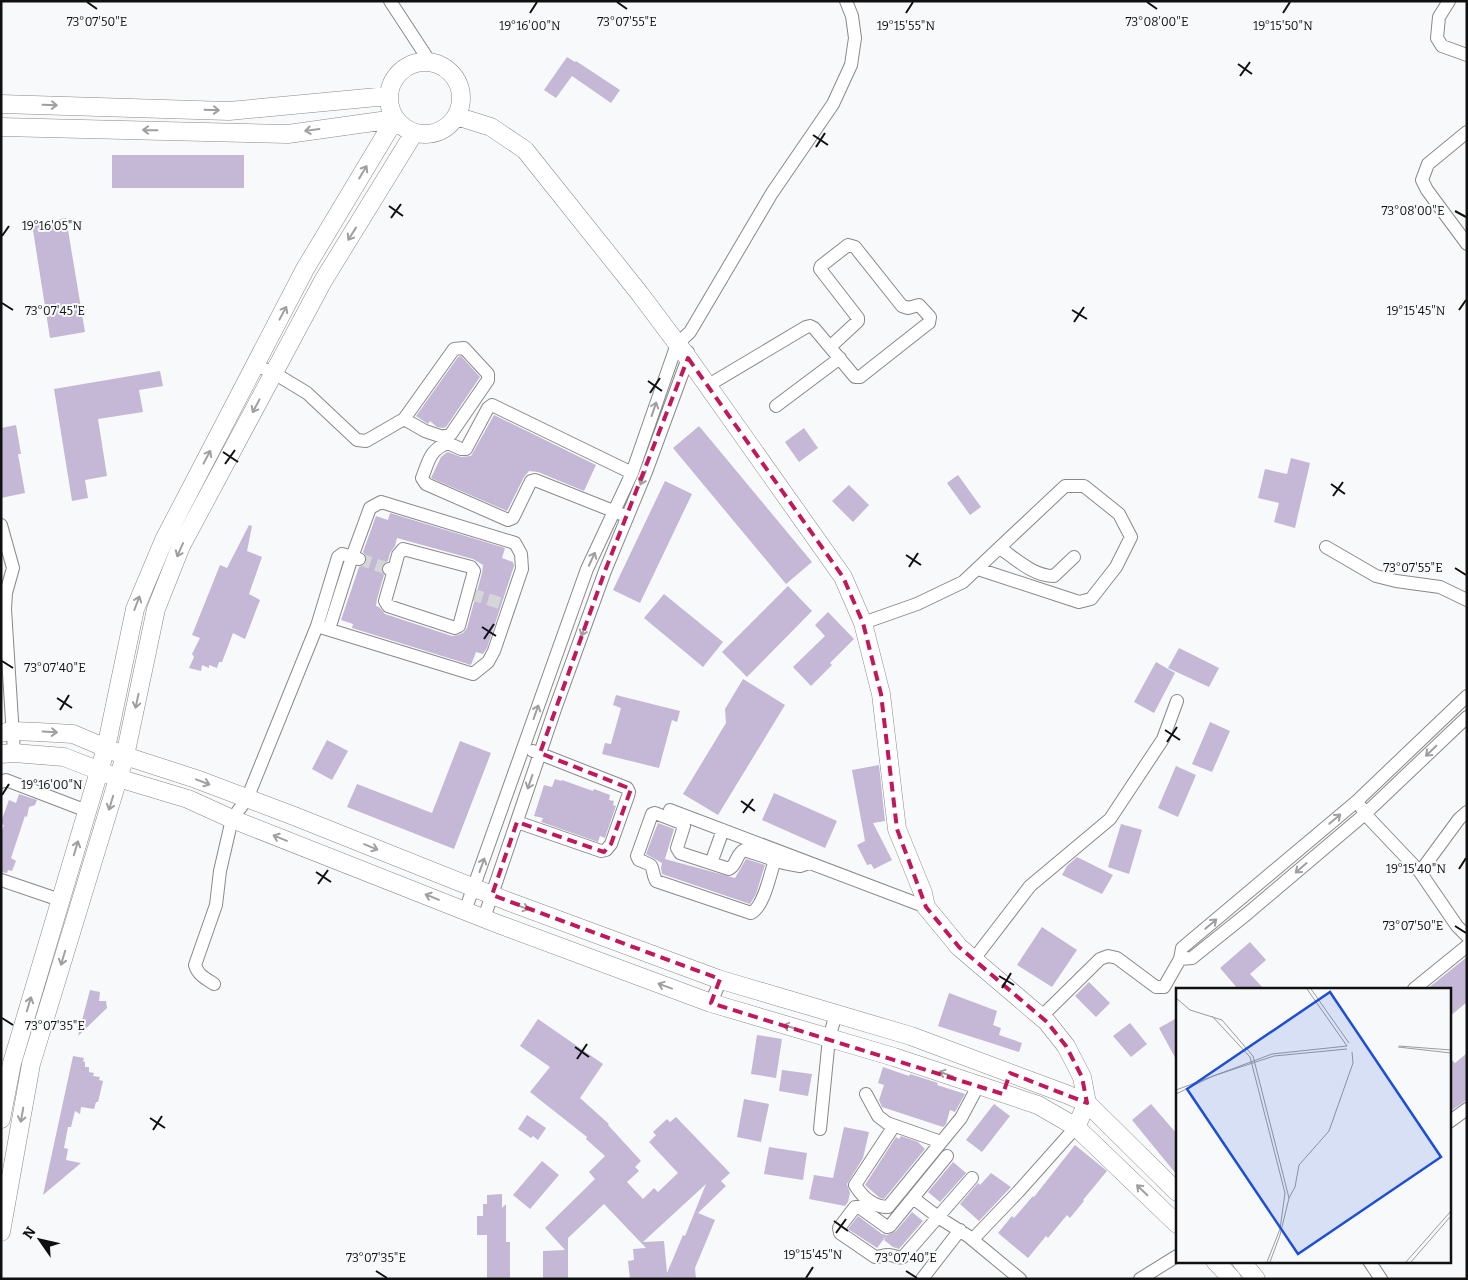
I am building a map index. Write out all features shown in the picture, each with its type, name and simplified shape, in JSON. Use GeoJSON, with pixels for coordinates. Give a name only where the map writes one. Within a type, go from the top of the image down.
{"type":"FeatureCollection","features":[{"type":"Feature","properties":{"kind":"street"},"geometry":{"type":"LineString","coordinates":[[390,1],[430,62]]}},
{"type":"Feature","properties":{"kind":"street"},"geometry":{"type":"LineString","coordinates":[[466,911],[587,569],[632,473],[677,344],[690,332],[772,193],[833,104],[851,65],[855,38],[852,16],[846,1]]}},
{"type":"Feature","properties":{"kind":"street"},"geometry":{"type":"LineString","coordinates":[[1449,1],[1439,17],[1436,38],[1442,46],[1467,55]]}},
{"type":"Feature","properties":{"kind":"street"},"geometry":{"type":"LineString","coordinates":[[418,62],[430,62],[450,72],[457,82],[460,93],[460,105],[456,116],[448,125],[438,131],[426,134],[414,132],[403,127],[395,119],[390,108],[388,96],[391,84],[407,66],[418,62]]}},
{"type":"Feature","properties":{"kind":"street"},"geometry":{"type":"LineString","coordinates":[[1,104],[229,111],[388,96]]}},
{"type":"Feature","properties":{"kind":"street"},"geometry":{"type":"LineString","coordinates":[[456,116],[491,127],[525,150],[640,294],[688,358],[843,577],[863,623],[881,694],[896,829],[923,893],[926,907],[960,947],[1046,1022],[1066,1046],[1082,1077],[1087,1103],[1076,1127],[973,1240]]}},
{"type":"Feature","properties":{"kind":"street"},"geometry":{"type":"LineString","coordinates":[[1,127],[288,134],[395,119]]}},
{"type":"Feature","properties":{"kind":"street"},"geometry":{"type":"LineString","coordinates":[[1,1119],[6,1062],[60,900],[106,748],[134,609],[164,540],[306,269],[395,119]]}},
{"type":"Feature","properties":{"kind":"street"},"geometry":{"type":"LineString","coordinates":[[1,1232],[30,1064],[125,756],[156,609],[182,546],[323,281],[414,132]]}},
{"type":"Feature","properties":{"kind":"street"},"geometry":{"type":"LineString","coordinates":[[1467,132],[1428,164],[1422,180],[1426,190],[1467,244]]}},
{"type":"Feature","properties":{"kind":"street"},"geometry":{"type":"LineString","coordinates":[[707,386],[806,326],[814,328],[855,377],[860,377],[926,325],[930,317],[919,305],[908,308],[902,306],[855,247],[851,245],[845,247],[821,266],[820,269],[858,319],[858,323],[830,347]]}},
{"type":"Feature","properties":{"kind":"street"},"geometry":{"type":"LineString","coordinates":[[484,918],[605,571],[646,472],[688,358],[690,332]]}},
{"type":"Feature","properties":{"kind":"street"},"geometry":{"type":"LineString","coordinates":[[255,365],[274,373],[307,393],[357,440],[366,441],[404,419],[454,349],[464,348],[488,374],[488,380],[451,434],[443,437],[425,431],[404,419]]}},
{"type":"Feature","properties":{"kind":"street"},"geometry":{"type":"LineString","coordinates":[[776,406],[840,358]]}},
{"type":"Feature","properties":{"kind":"street"},"geometry":{"type":"LineString","coordinates":[[627,517],[614,510],[586,501],[535,480],[531,481],[513,518],[508,520],[426,484],[422,478],[433,451],[439,446],[448,443],[461,449],[466,449],[488,408],[492,405],[632,473]]}},
{"type":"Feature","properties":{"kind":"street"},"geometry":{"type":"LineString","coordinates":[[863,623],[917,604],[963,582],[1065,486],[1084,486],[1119,514],[1131,537],[1116,567],[1091,599],[1079,602],[978,569]]}},
{"type":"Feature","properties":{"kind":"street"},"geometry":{"type":"LineString","coordinates":[[214,984],[201,976],[195,965],[216,905],[220,871],[232,819],[247,799],[323,628],[338,557],[342,554],[355,558],[370,508],[381,502],[515,543],[521,554],[522,569],[506,605],[494,651],[488,662],[473,674],[323,628]]}},
{"type":"Feature","properties":{"kind":"street"},"geometry":{"type":"LineString","coordinates":[[1,525],[13,568],[6,593],[5,609],[8,754],[64,757],[118,778],[188,799],[232,819],[466,911],[711,1003],[894,1057],[1038,1105],[1076,1127],[1176,1223]]}},
{"type":"Feature","properties":{"kind":"street"},"geometry":{"type":"LineString","coordinates":[[1326,547],[1376,576],[1396,581],[1440,587],[1467,600]]}},
{"type":"Feature","properties":{"kind":"street"},"geometry":{"type":"LineString","coordinates":[[1000,548],[1035,572],[1046,576],[1054,576],[1074,557]]}},
{"type":"Feature","properties":{"kind":"street"},"geometry":{"type":"LineString","coordinates":[[403,549],[471,567],[474,571],[470,594],[459,626],[455,628],[388,606],[385,601],[391,570],[403,549]]}},
{"type":"Feature","properties":{"kind":"street"},"geometry":{"type":"LineString","coordinates":[[1041,1018],[1100,959],[1108,956],[1117,958],[1156,988],[1164,987],[1180,959],[1182,948],[1356,801],[1467,696]]}},
{"type":"Feature","properties":{"kind":"street"},"geometry":{"type":"LineString","coordinates":[[974,959],[1030,886],[1110,819],[1163,739],[1177,701]]}},
{"type":"Feature","properties":{"kind":"street"},"geometry":{"type":"LineString","coordinates":[[1180,959],[1192,958],[1248,913],[1365,814],[1467,717]]}},
{"type":"Feature","properties":{"kind":"street"},"geometry":{"type":"LineString","coordinates":[[7,732],[73,734],[125,756],[196,779],[337,833],[492,895],[720,979],[911,1036],[1066,1094],[1087,1103],[1176,1191]]}},
{"type":"Feature","properties":{"kind":"street"},"geometry":{"type":"LineString","coordinates":[[517,822],[601,852],[606,850],[611,844],[629,792],[627,788],[524,747]]}},
{"type":"Feature","properties":{"kind":"street"},"geometry":{"type":"LineString","coordinates":[[1,782],[6,780],[87,811]]}},
{"type":"Feature","properties":{"kind":"street"},"geometry":{"type":"LineString","coordinates":[[1356,801],[1365,814],[1420,872],[1457,926],[1467,936]]}},
{"type":"Feature","properties":{"kind":"street"},"geometry":{"type":"LineString","coordinates":[[670,810],[926,907]]}},
{"type":"Feature","properties":{"kind":"street"},"geometry":{"type":"LineString","coordinates":[[1420,872],[1459,819],[1467,812]]}},
{"type":"Feature","properties":{"kind":"street"},"geometry":{"type":"LineString","coordinates":[[775,860],[760,904],[751,913],[656,881],[651,864],[639,860],[637,856],[652,814],[655,813],[681,823],[684,826],[677,848],[680,853],[729,869],[733,866],[740,852],[744,850],[800,866],[810,863]]}},
{"type":"Feature","properties":{"kind":"street"},"geometry":{"type":"LineString","coordinates":[[711,863],[723,830]]}},
{"type":"Feature","properties":{"kind":"street"},"geometry":{"type":"LineString","coordinates":[[328,856],[337,833]]}},
{"type":"Feature","properties":{"kind":"street"},"geometry":{"type":"LineString","coordinates":[[1,880],[60,900]]}},
{"type":"Feature","properties":{"kind":"street"},"geometry":{"type":"LineString","coordinates":[[1415,988],[1467,946]]}},
{"type":"Feature","properties":{"kind":"street"},"geometry":{"type":"LineString","coordinates":[[711,1003],[720,979]]}},
{"type":"Feature","properties":{"kind":"street"},"geometry":{"type":"LineString","coordinates":[[820,1128],[829,1038],[836,1014]]}},
{"type":"Feature","properties":{"kind":"street"},"geometry":{"type":"LineString","coordinates":[[1003,1094],[1010,1073]]}},
{"type":"Feature","properties":{"kind":"street"},"geometry":{"type":"LineString","coordinates":[[894,1126],[855,1185],[861,1194],[878,1207],[888,1207],[961,1118],[978,1086]]}},
{"type":"Feature","properties":{"kind":"street"},"geometry":{"type":"LineString","coordinates":[[866,1094],[878,1116],[887,1123],[941,1142]]}},
{"type":"Feature","properties":{"kind":"street"},"geometry":{"type":"LineString","coordinates":[[1450,1121],[1467,1109]]}},
{"type":"Feature","properties":{"kind":"street"},"geometry":{"type":"LineString","coordinates":[[947,1156],[890,1226],[886,1227],[858,1207],[854,1207],[839,1228],[840,1233],[875,1257],[880,1258],[889,1254],[900,1258],[903,1257],[972,1178]]}},
{"type":"Feature","properties":{"kind":"street"},"geometry":{"type":"LineString","coordinates":[[913,1198],[960,1230],[1020,1279]]}},
{"type":"Feature","properties":{"kind":"street"},"geometry":{"type":"LineString","coordinates":[[922,1279],[960,1230]]}},
{"type":"Feature","properties":{"kind":"street"},"geometry":{"type":"LineString","coordinates":[[1140,1279],[1176,1257]]}},
{"type":"Feature","properties":{"kind":"street"},"geometry":{"type":"LineString","coordinates":[[1217,1262],[1232,1279]]}},
{"type":"Feature","properties":{"kind":"street"},"geometry":{"type":"LineString","coordinates":[[1242,1262],[1256,1279]]}},
{"type":"Feature","properties":{"kind":"street"},"geometry":{"type":"LineString","coordinates":[[1370,1262],[1381,1279]]}},
{"type":"Feature","properties":{"kind":"highlighted area"},"geometry":{"type":"Polygon","coordinates":[[[688,358],[843,577],[863,623],[881,694],[897,829],[926,907],[959,947],[1047,1022],[1066,1046],[1082,1077],[1087,1103],[1010,1073],[1003,1094],[711,1003],[720,979],[492,895],[517,822],[604,852],[611,844],[631,789],[540,753],[605,571],[688,358]]]}},
{"type":"Feature","properties":{"kind":"building"},"geometry":{"type":"Polygon","coordinates":[[[567,57],[620,90],[611,103],[572,76],[556,98],[544,90],[567,57]]]}},
{"type":"Feature","properties":{"kind":"building"},"geometry":{"type":"Polygon","coordinates":[[[112,155],[244,155],[244,188],[112,188],[112,155]]]}},
{"type":"Feature","properties":{"kind":"building"},"geometry":{"type":"Polygon","coordinates":[[[66,218],[85,332],[50,338],[32,224],[66,218]]]}},
{"type":"Feature","properties":{"kind":"building"},"geometry":{"type":"Polygon","coordinates":[[[461,356],[480,377],[446,427],[437,427],[430,421],[428,424],[416,416],[458,357],[461,356]]]}},
{"type":"Feature","properties":{"kind":"building"},"geometry":{"type":"Polygon","coordinates":[[[160,371],[163,386],[139,390],[143,412],[98,419],[107,476],[85,480],[88,498],[72,501],[54,389],[160,371]]]}},
{"type":"Feature","properties":{"kind":"building"},"geometry":{"type":"Polygon","coordinates":[[[494,415],[596,465],[584,491],[538,472],[529,471],[507,511],[431,478],[441,457],[446,453],[461,457],[471,456],[494,415]]]}},
{"type":"Feature","properties":{"kind":"building"},"geometry":{"type":"Polygon","coordinates":[[[16,425],[21,454],[18,454],[25,493],[1,498],[1,428],[16,425]]]}},
{"type":"Feature","properties":{"kind":"building"},"geometry":{"type":"Polygon","coordinates":[[[699,426],[812,562],[786,584],[673,448],[699,426]]]}},
{"type":"Feature","properties":{"kind":"building"},"geometry":{"type":"Polygon","coordinates":[[[804,428],[818,448],[799,462],[785,442],[804,428]]]}},
{"type":"Feature","properties":{"kind":"building"},"geometry":{"type":"Polygon","coordinates":[[[1291,458],[1310,463],[1295,528],[1274,522],[1279,503],[1258,498],[1265,469],[1287,474],[1291,458]]]}},
{"type":"Feature","properties":{"kind":"building"},"geometry":{"type":"Polygon","coordinates":[[[958,475],[981,507],[970,515],[947,483],[958,475]]]}},
{"type":"Feature","properties":{"kind":"building"},"geometry":{"type":"Polygon","coordinates":[[[665,481],[692,494],[640,603],[613,590],[665,481]]]}},
{"type":"Feature","properties":{"kind":"building"},"geometry":{"type":"Polygon","coordinates":[[[849,485],[869,505],[853,522],[832,501],[849,485]]]}},
{"type":"Feature","properties":{"kind":"building"},"geometry":{"type":"Polygon","coordinates":[[[390,513],[505,548],[502,558],[513,562],[514,566],[487,648],[483,654],[476,652],[471,665],[352,628],[353,624],[341,620],[359,567],[367,562],[367,557],[363,552],[376,516],[388,520],[390,513]],[[397,538],[388,561],[383,563],[381,567],[384,575],[376,606],[385,614],[452,636],[463,633],[467,628],[482,573],[483,565],[473,559],[397,538]]]}},
{"type":"Feature","properties":{"kind":"building"},"geometry":{"type":"Polygon","coordinates":[[[249,525],[252,526],[247,551],[262,557],[249,594],[260,600],[245,639],[233,633],[222,662],[219,662],[217,668],[209,665],[209,668],[202,665],[201,671],[189,668],[194,657],[192,654],[200,638],[192,635],[220,565],[227,568],[249,525]]]}},
{"type":"Feature","properties":{"kind":"building"},"geometry":{"type":"Polygon","coordinates":[[[788,586],[812,611],[747,677],[722,652],[788,586]]]}},
{"type":"Feature","properties":{"kind":"building"},"geometry":{"type":"Polygon","coordinates":[[[664,594],[723,642],[703,667],[644,618],[664,594]]]}},
{"type":"Feature","properties":{"kind":"building"},"geometry":{"type":"Polygon","coordinates":[[[828,612],[854,639],[830,663],[832,665],[811,686],[793,667],[825,636],[815,625],[828,612]]]}},
{"type":"Feature","properties":{"kind":"building"},"geometry":{"type":"Polygon","coordinates":[[[1179,648],[1219,668],[1209,687],[1168,668],[1179,648]]]}},
{"type":"Feature","properties":{"kind":"building"},"geometry":{"type":"Polygon","coordinates":[[[1156,662],[1175,673],[1154,713],[1134,702],[1156,662]]]}},
{"type":"Feature","properties":{"kind":"building"},"geometry":{"type":"Polygon","coordinates":[[[743,679],[785,705],[718,815],[683,794],[726,723],[725,709],[743,679]]]}},
{"type":"Feature","properties":{"kind":"building"},"geometry":{"type":"Polygon","coordinates":[[[616,695],[680,711],[677,722],[672,720],[659,768],[602,754],[605,743],[611,744],[621,708],[613,705],[616,695]]]}},
{"type":"Feature","properties":{"kind":"building"},"geometry":{"type":"Polygon","coordinates":[[[1210,722],[1230,731],[1212,772],[1192,764],[1210,722]]]}},
{"type":"Feature","properties":{"kind":"building"},"geometry":{"type":"Polygon","coordinates":[[[327,740],[348,751],[332,780],[312,769],[327,740]]]}},
{"type":"Feature","properties":{"kind":"building"},"geometry":{"type":"Polygon","coordinates":[[[460,741],[491,753],[454,849],[347,807],[357,784],[432,813],[460,741]]]}},
{"type":"Feature","properties":{"kind":"building"},"geometry":{"type":"Polygon","coordinates":[[[879,765],[885,821],[873,823],[892,860],[874,869],[871,864],[867,865],[857,845],[865,841],[852,770],[879,765]]]}},
{"type":"Feature","properties":{"kind":"building"},"geometry":{"type":"Polygon","coordinates":[[[1176,766],[1196,775],[1178,817],[1158,808],[1176,766]]]}},
{"type":"Feature","properties":{"kind":"building"},"geometry":{"type":"Polygon","coordinates":[[[555,779],[610,795],[609,800],[614,801],[613,805],[616,806],[605,838],[600,836],[598,842],[541,822],[543,818],[534,816],[544,785],[552,787],[555,779]]]}},
{"type":"Feature","properties":{"kind":"building"},"geometry":{"type":"Polygon","coordinates":[[[774,793],[837,821],[825,848],[762,820],[774,793]]]}},
{"type":"Feature","properties":{"kind":"building"},"geometry":{"type":"Polygon","coordinates":[[[19,794],[37,800],[35,805],[29,807],[27,817],[25,816],[11,858],[16,861],[12,871],[8,870],[7,873],[1,872],[1,833],[4,825],[1,822],[9,800],[16,803],[19,794]]]}},
{"type":"Feature","properties":{"kind":"building"},"geometry":{"type":"Polygon","coordinates":[[[658,823],[674,829],[665,859],[735,878],[746,859],[765,865],[756,894],[750,904],[662,874],[662,863],[646,854],[658,823]]]}},
{"type":"Feature","properties":{"kind":"building"},"geometry":{"type":"Polygon","coordinates":[[[1121,824],[1142,830],[1129,874],[1108,867],[1121,824]]]}},
{"type":"Feature","properties":{"kind":"building"},"geometry":{"type":"Polygon","coordinates":[[[1077,857],[1113,875],[1102,894],[1062,875],[1067,866],[1077,857]]]}},
{"type":"Feature","properties":{"kind":"building"},"geometry":{"type":"Polygon","coordinates":[[[1042,927],[1077,950],[1052,987],[1017,965],[1042,927]]]}},
{"type":"Feature","properties":{"kind":"building"},"geometry":{"type":"Polygon","coordinates":[[[1250,942],[1266,960],[1250,974],[1263,988],[1237,988],[1220,968],[1250,942]]]}},
{"type":"Feature","properties":{"kind":"building"},"geometry":{"type":"Polygon","coordinates":[[[1467,957],[1467,1002],[1450,1016],[1450,988],[1428,988],[1467,957]]]}},
{"type":"Feature","properties":{"kind":"building"},"geometry":{"type":"Polygon","coordinates":[[[1089,982],[1110,1003],[1096,1017],[1075,996],[1089,982]]]}},
{"type":"Feature","properties":{"kind":"building"},"geometry":{"type":"Polygon","coordinates":[[[90,990],[100,992],[99,1001],[106,1001],[107,1008],[78,1036],[90,990]]]}},
{"type":"Feature","properties":{"kind":"building"},"geometry":{"type":"Polygon","coordinates":[[[949,993],[997,1011],[993,1025],[1001,1028],[999,1035],[1022,1043],[1019,1052],[938,1026],[949,993]]]}},
{"type":"Feature","properties":{"kind":"building"},"geometry":{"type":"Polygon","coordinates":[[[538,1019],[603,1064],[580,1098],[609,1124],[641,1161],[635,1167],[639,1171],[627,1182],[643,1199],[654,1188],[658,1192],[678,1173],[649,1142],[656,1135],[653,1132],[667,1119],[670,1122],[676,1117],[730,1173],[721,1181],[726,1186],[698,1213],[715,1220],[695,1268],[696,1279],[630,1279],[628,1261],[634,1260],[633,1249],[646,1248],[604,1204],[568,1238],[568,1279],[543,1279],[543,1251],[565,1250],[545,1228],[595,1179],[589,1172],[605,1156],[586,1139],[587,1137],[530,1092],[550,1067],[520,1046],[538,1019]],[[706,1184],[643,1242],[664,1241],[667,1273],[683,1235],[685,1236],[706,1184]]]}},
{"type":"Feature","properties":{"kind":"building"},"geometry":{"type":"Polygon","coordinates":[[[1176,1019],[1176,1059],[1159,1028],[1176,1019]]]}},
{"type":"Feature","properties":{"kind":"building"},"geometry":{"type":"Polygon","coordinates":[[[1130,1023],[1147,1044],[1131,1057],[1113,1036],[1130,1023]]]}},
{"type":"Feature","properties":{"kind":"building"},"geometry":{"type":"Polygon","coordinates":[[[757,1035],[782,1039],[776,1078],[751,1074],[757,1035]]]}},
{"type":"Feature","properties":{"kind":"building"},"geometry":{"type":"Polygon","coordinates":[[[1467,1053],[1467,1100],[1450,1111],[1450,1058],[1455,1063],[1467,1053]]]}},
{"type":"Feature","properties":{"kind":"building"},"geometry":{"type":"Polygon","coordinates":[[[73,1056],[84,1058],[85,1067],[89,1067],[89,1072],[94,1073],[93,1076],[100,1077],[99,1080],[103,1081],[98,1102],[96,1102],[94,1109],[81,1107],[80,1114],[75,1111],[71,1127],[68,1127],[64,1148],[68,1149],[66,1160],[81,1163],[43,1195],[73,1056]]]}},
{"type":"Feature","properties":{"kind":"building"},"geometry":{"type":"Polygon","coordinates":[[[883,1067],[938,1083],[937,1085],[965,1094],[955,1112],[950,1110],[946,1124],[943,1127],[882,1107],[879,1100],[884,1085],[878,1083],[883,1067]]]}},
{"type":"Feature","properties":{"kind":"building"},"geometry":{"type":"Polygon","coordinates":[[[782,1070],[812,1074],[808,1096],[779,1091],[782,1070]]]}},
{"type":"Feature","properties":{"kind":"building"},"geometry":{"type":"Polygon","coordinates":[[[744,1099],[769,1104],[761,1142],[737,1137],[744,1099]]]}},
{"type":"Feature","properties":{"kind":"building"},"geometry":{"type":"Polygon","coordinates":[[[994,1104],[1010,1116],[982,1152],[966,1140],[994,1104]]]}},
{"type":"Feature","properties":{"kind":"building"},"geometry":{"type":"Polygon","coordinates":[[[1151,1104],[1176,1133],[1176,1174],[1132,1120],[1151,1104]]]}},
{"type":"Feature","properties":{"kind":"building"},"geometry":{"type":"Polygon","coordinates":[[[527,1115],[546,1128],[538,1140],[533,1136],[531,1138],[518,1129],[527,1115]]]}},
{"type":"Feature","properties":{"kind":"building"},"geometry":{"type":"Polygon","coordinates":[[[844,1127],[869,1132],[863,1158],[847,1184],[850,1193],[848,1202],[845,1206],[809,1199],[814,1175],[833,1178],[844,1127]]]}},
{"type":"Feature","properties":{"kind":"building"},"geometry":{"type":"Polygon","coordinates":[[[901,1136],[918,1142],[925,1149],[884,1199],[880,1198],[865,1185],[896,1137],[899,1139],[901,1136]]]}},
{"type":"Feature","properties":{"kind":"building"},"geometry":{"type":"Polygon","coordinates":[[[1075,1145],[1107,1171],[1070,1218],[1067,1215],[1028,1258],[998,1233],[1012,1216],[1014,1218],[1034,1197],[1075,1145]]]}},
{"type":"Feature","properties":{"kind":"building"},"geometry":{"type":"Polygon","coordinates":[[[769,1147],[807,1153],[803,1180],[764,1174],[769,1147]]]}},
{"type":"Feature","properties":{"kind":"building"},"geometry":{"type":"Polygon","coordinates":[[[542,1161],[559,1175],[530,1209],[513,1195],[542,1161]]]}},
{"type":"Feature","properties":{"kind":"building"},"geometry":{"type":"Polygon","coordinates":[[[953,1162],[966,1173],[940,1202],[928,1192],[953,1162]]]}},
{"type":"Feature","properties":{"kind":"building"},"geometry":{"type":"Polygon","coordinates":[[[991,1173],[1011,1187],[979,1221],[960,1204],[978,1183],[980,1185],[991,1173]]]}},
{"type":"Feature","properties":{"kind":"building"},"geometry":{"type":"Polygon","coordinates":[[[502,1194],[502,1208],[506,1204],[506,1242],[510,1242],[510,1279],[487,1279],[487,1235],[477,1235],[477,1216],[483,1216],[483,1204],[487,1204],[487,1195],[502,1194]]]}},
{"type":"Feature","properties":{"kind":"building"},"geometry":{"type":"Polygon","coordinates":[[[912,1212],[923,1221],[899,1249],[893,1247],[884,1240],[887,1235],[896,1231],[912,1212]]]}},
{"type":"Feature","properties":{"kind":"building"},"geometry":{"type":"Polygon","coordinates":[[[858,1216],[882,1234],[887,1235],[877,1248],[848,1229],[858,1216]]]}},
{"type":"Feature","properties":{"kind":"tunnel"},"geometry":{"type":"LineString","coordinates":[[359,559],[389,569]]}},
{"type":"Feature","properties":{"kind":"tunnel"},"geometry":{"type":"LineString","coordinates":[[471,594],[503,604]]}}]}
